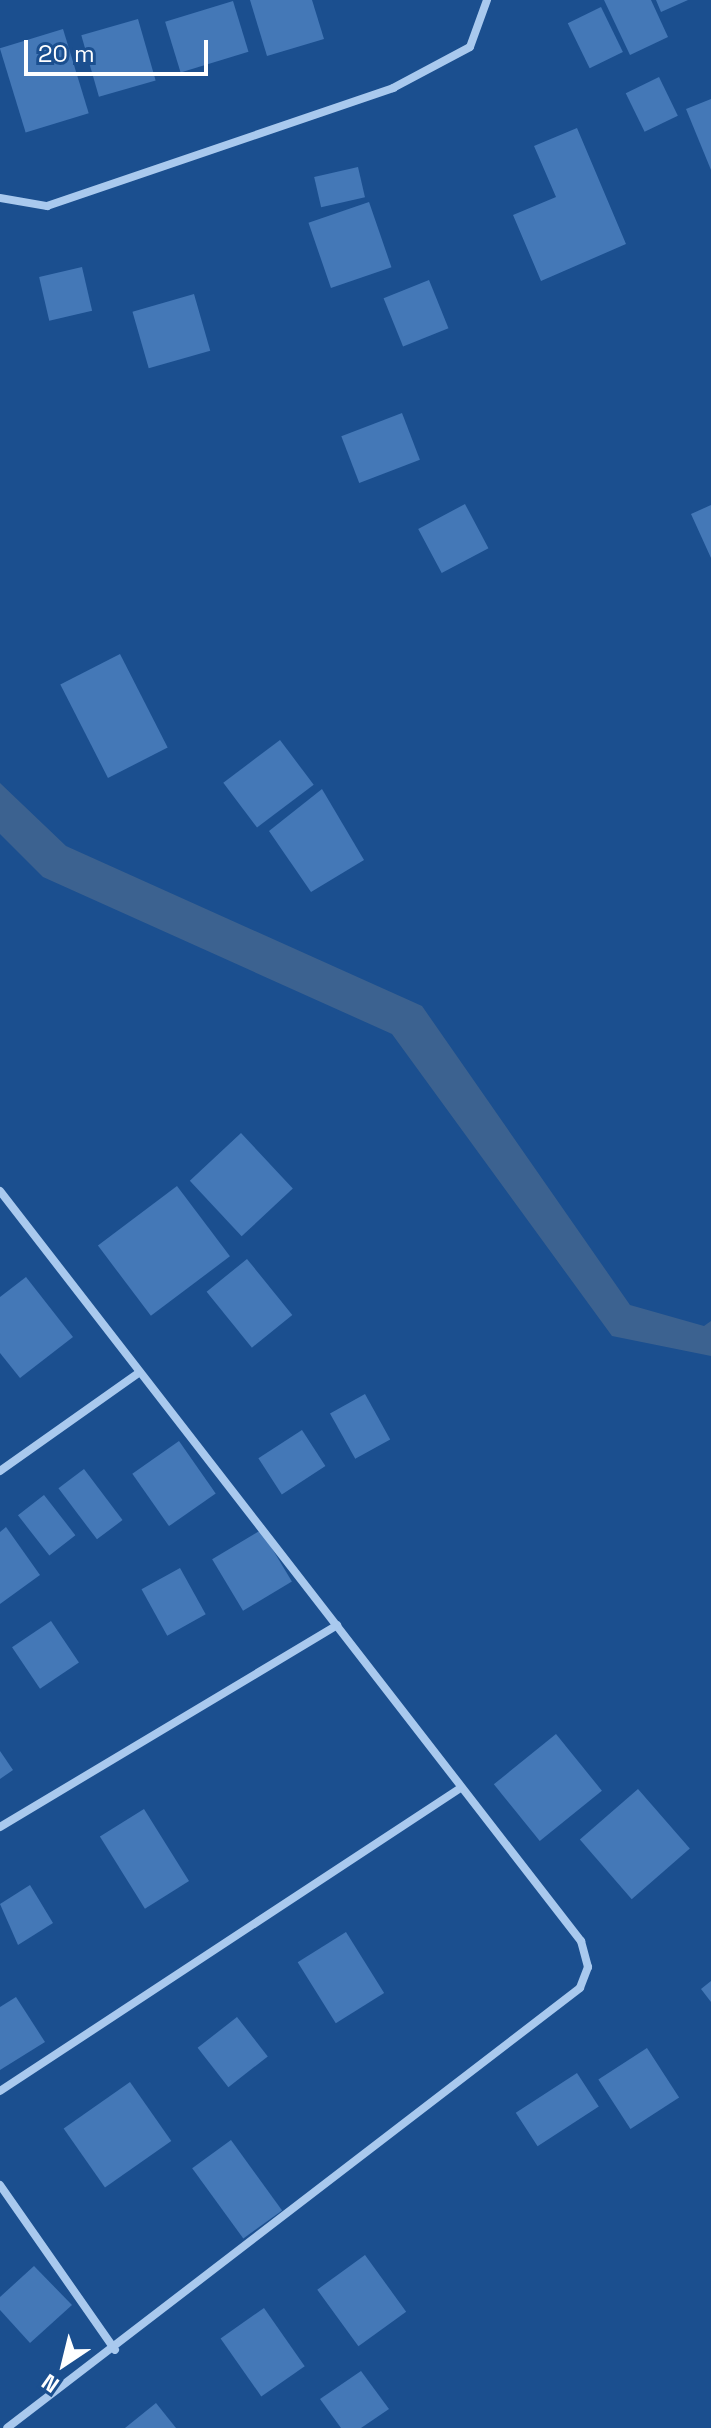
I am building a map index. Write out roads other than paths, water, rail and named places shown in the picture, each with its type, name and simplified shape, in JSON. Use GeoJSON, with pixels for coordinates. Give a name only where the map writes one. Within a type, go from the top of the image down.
{"type":"FeatureCollection","features":[{"type":"Feature","properties":{"kind":"street"},"geometry":{"type":"LineString","coordinates":[[0,198],[47,206],[393,88],[470,47],[487,0]]}},
{"type":"Feature","properties":{"kind":"street"},"geometry":{"type":"LineString","coordinates":[[0,1191],[337,1625],[459,1789],[581,1941],[588,1967],[580,1988],[115,2350],[7,2428]]}},
{"type":"Feature","properties":{"kind":"street"},"geometry":{"type":"LineString","coordinates":[[0,1471],[140,1372]]}},
{"type":"Feature","properties":{"kind":"street"},"geometry":{"type":"LineString","coordinates":[[0,1827],[337,1625]]}},
{"type":"Feature","properties":{"kind":"street"},"geometry":{"type":"LineString","coordinates":[[0,2091],[459,1789]]}},
{"type":"Feature","properties":{"kind":"street"},"geometry":{"type":"LineString","coordinates":[[0,2185],[115,2350]]}},
{"type":"Feature","properties":{"kind":"water"},"geometry":{"type":"Polygon","coordinates":[[[0,783],[66,846],[422,1006],[630,1305],[704,1326],[711,1321],[711,1356],[612,1336],[392,1034],[43,877],[0,834],[0,783]]]}}]}
